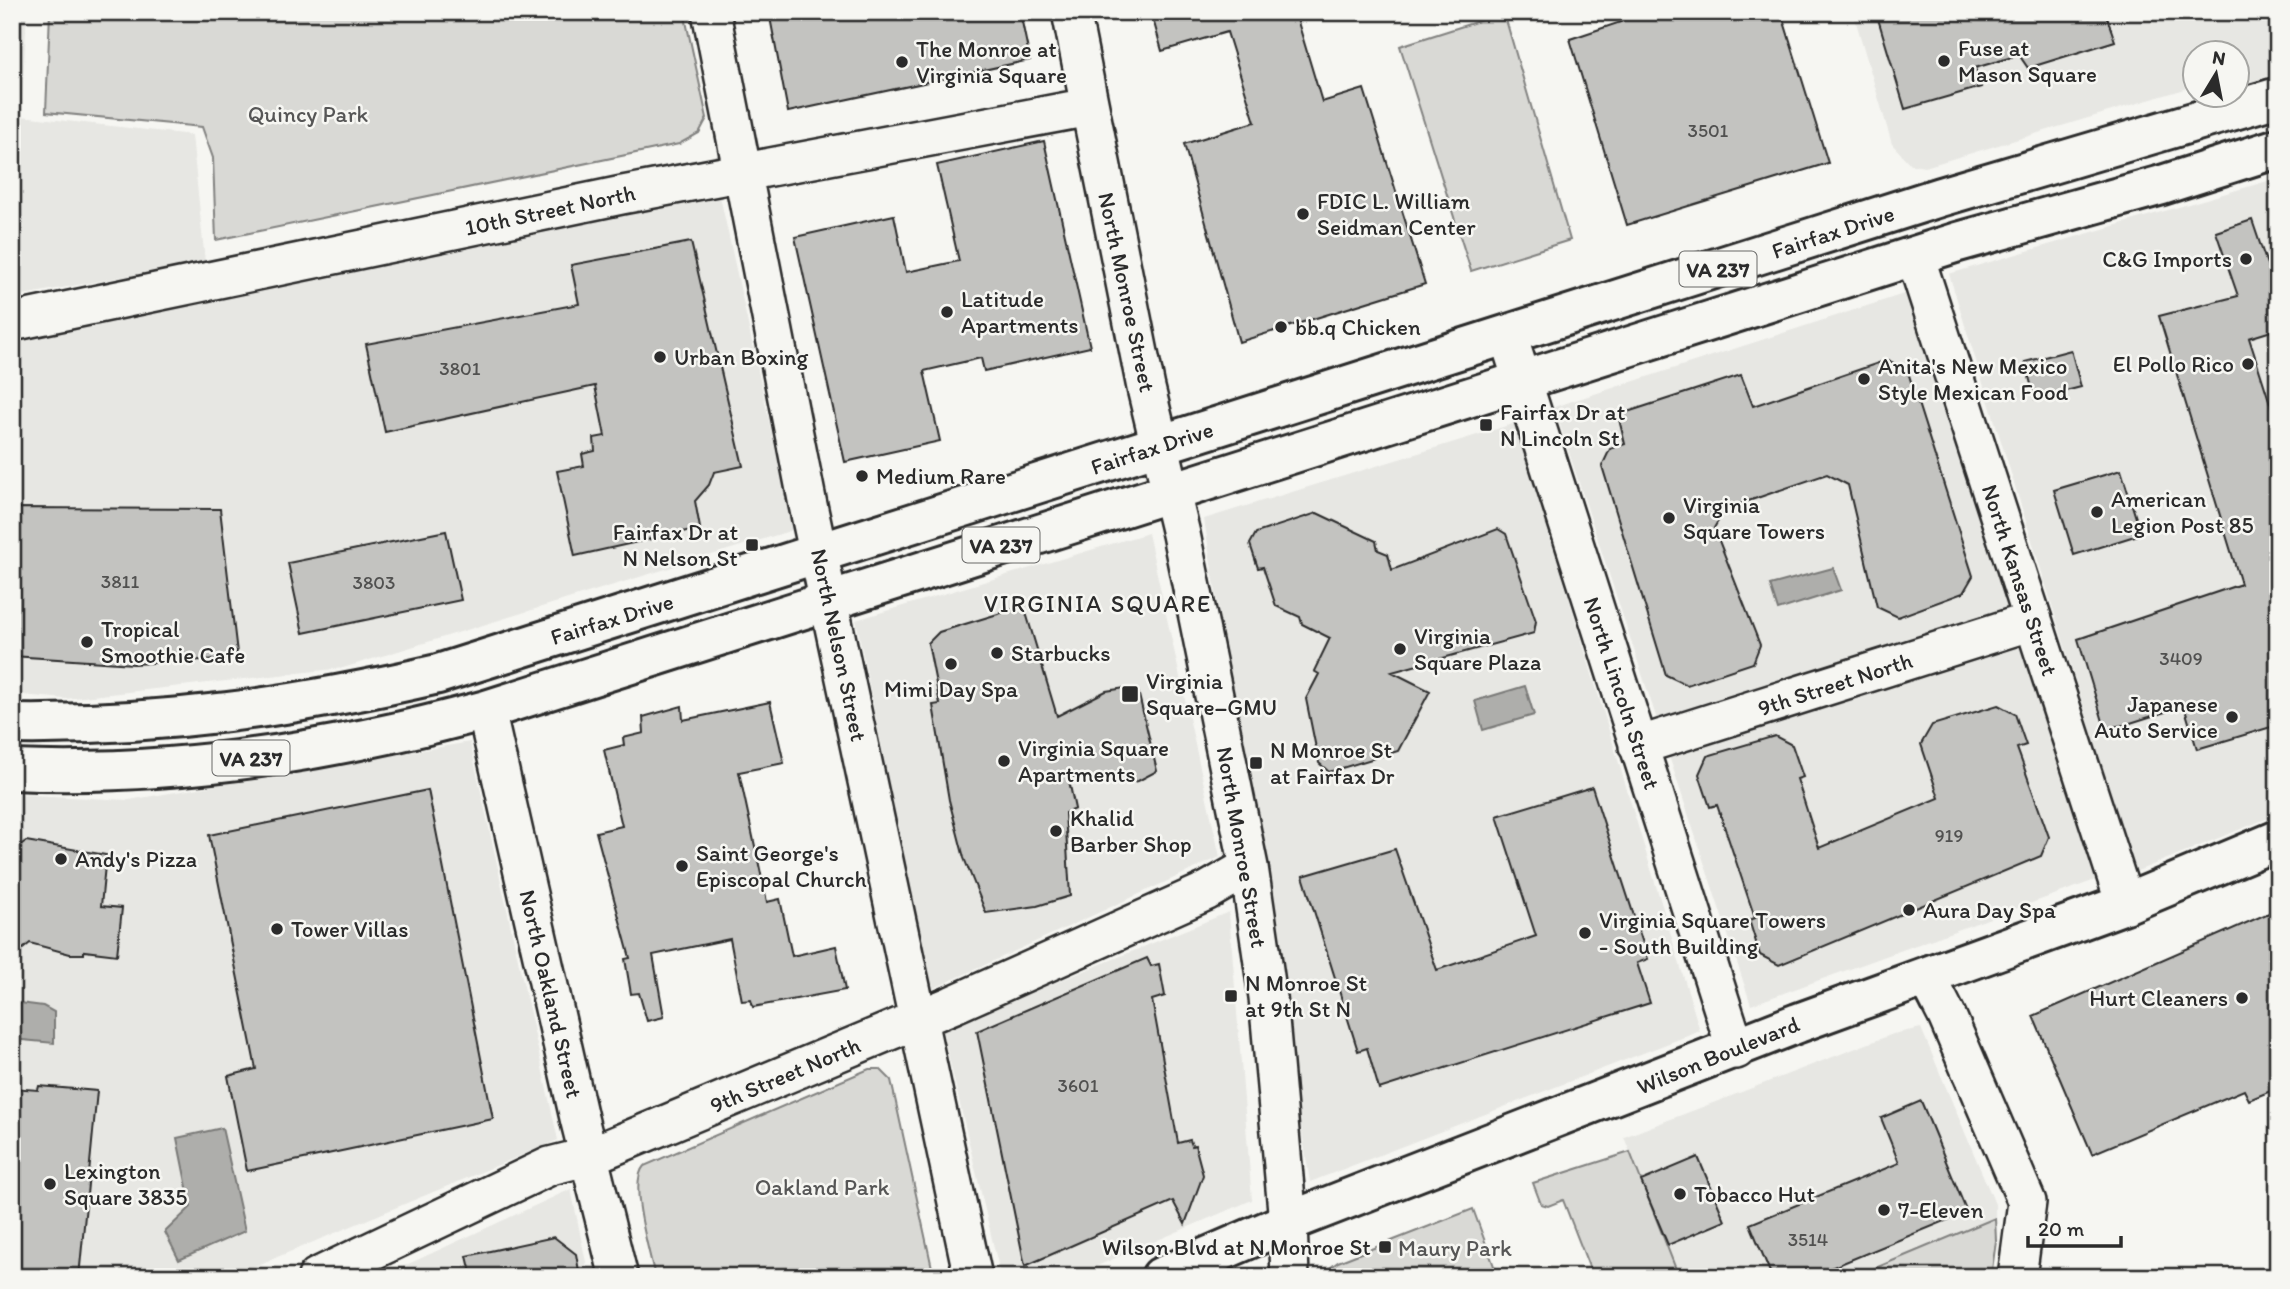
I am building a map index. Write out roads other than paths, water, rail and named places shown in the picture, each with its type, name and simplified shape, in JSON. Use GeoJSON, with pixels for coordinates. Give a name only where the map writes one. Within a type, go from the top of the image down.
{"type":"FeatureCollection","features":[{"type":"Feature","properties":{"kind":"main road","name":"Fairfax Drive"},"geometry":{"type":"LineString","coordinates":[[12,724],[79,725],[214,716],[369,690],[473,663],[1940,197],[2278,97]]}},
{"type":"Feature","properties":{"kind":"main road","name":"Fairfax Drive"},"geometry":{"type":"LineString","coordinates":[[12,770],[58,772],[174,767],[291,753],[486,710],[1916,256],[2278,148]]}},
{"type":"Feature","properties":{"kind":"main road"},"geometry":{"type":"LineString","coordinates":[[473,663],[486,710]]}},
{"type":"Feature","properties":{"kind":"main road","name":"Wilson Boulevard"},"geometry":{"type":"LineString","coordinates":[[1161,1277],[1288,1222],[1736,1050],[1798,1023],[2125,904],[2278,840]]}},
{"type":"Feature","properties":{"kind":"street","name":"North Nelson Street"},"geometry":{"type":"LineString","coordinates":[[711,12],[821,554],[973,1277]]}},
{"type":"Feature","properties":{"kind":"street","name":"North Monroe Street"},"geometry":{"type":"LineString","coordinates":[[1071,12],[1249,867],[1268,997],[1288,1222],[1290,1277]]}},
{"type":"Feature","properties":{"kind":"street","name":"10th Street North"},"geometry":{"type":"LineString","coordinates":[[12,321],[743,173],[1089,107]]}},
{"type":"Feature","properties":{"kind":"street","name":"North Kansas Street"},"geometry":{"type":"LineString","coordinates":[[1916,256],[2125,904]]}},
{"type":"Feature","properties":{"kind":"street","name":"North Lincoln Street"},"geometry":{"type":"LineString","coordinates":[[1508,336],[1736,1050]]}},
{"type":"Feature","properties":{"kind":"street","name":"9th Street North"},"geometry":{"type":"LineString","coordinates":[[1638,746],[2032,621]]}},
{"type":"Feature","properties":{"kind":"street","name":"North Oakland Street"},"geometry":{"type":"LineString","coordinates":[[486,710],[579,1118],[619,1277]]}},
{"type":"Feature","properties":{"kind":"street","name":"9th Street North"},"geometry":{"type":"LineString","coordinates":[[317,1277],[550,1166],[590,1156],[918,1020],[1196,897],[1249,867]]}},
{"type":"Feature","properties":{"kind":"street"},"geometry":{"type":"LineString","coordinates":[[1927,977],[1947,1016],[2026,1202],[2017,1277]]}},
{"type":"Feature","properties":{"kind":"place","name":"Fuse at Mason Square"},"geometry":{"type":"Point","coordinates":[1944,61]}},
{"type":"Feature","properties":{"kind":"place","name":"The Monroe at Virginia Square"},"geometry":{"type":"Point","coordinates":[902,62]}},
{"type":"Feature","properties":{"kind":"place","name":"FDIC L. William Seidman Center"},"geometry":{"type":"Point","coordinates":[1303,214]}},
{"type":"Feature","properties":{"kind":"place","name":"C&G Imports"},"geometry":{"type":"Point","coordinates":[2246,259]}},
{"type":"Feature","properties":{"kind":"place","name":"Latitude Apartments"},"geometry":{"type":"Point","coordinates":[947,312]}},
{"type":"Feature","properties":{"kind":"place","name":"bb.q Chicken"},"geometry":{"type":"Point","coordinates":[1281,327]}},
{"type":"Feature","properties":{"kind":"place","name":"Urban Boxing"},"geometry":{"type":"Point","coordinates":[660,357]}},
{"type":"Feature","properties":{"kind":"place","name":"El Pollo Rico"},"geometry":{"type":"Point","coordinates":[2248,364]}},
{"type":"Feature","properties":{"kind":"place","name":"Anita's New Mexico Style Mexican Food"},"geometry":{"type":"Point","coordinates":[1864,379]}},
{"type":"Feature","properties":{"kind":"place","name":"Fairfax Dr at N Lincoln St"},"geometry":{"type":"Point","coordinates":[1486,425]}},
{"type":"Feature","properties":{"kind":"place","name":"Medium Rare"},"geometry":{"type":"Point","coordinates":[862,476]}},
{"type":"Feature","properties":{"kind":"place","name":"American Legion Post 85"},"geometry":{"type":"Point","coordinates":[2097,512]}},
{"type":"Feature","properties":{"kind":"place","name":"Virginia Square Towers"},"geometry":{"type":"Point","coordinates":[1669,518]}},
{"type":"Feature","properties":{"kind":"place","name":"Fairfax Dr at N Nelson St"},"geometry":{"type":"Point","coordinates":[752,545]}},
{"type":"Feature","properties":{"kind":"place","name":"Tropical Smoothie Cafe"},"geometry":{"type":"Point","coordinates":[87,642]}},
{"type":"Feature","properties":{"kind":"place","name":"Virginia Square Plaza"},"geometry":{"type":"Point","coordinates":[1400,649]}},
{"type":"Feature","properties":{"kind":"place","name":"Starbucks"},"geometry":{"type":"Point","coordinates":[997,653]}},
{"type":"Feature","properties":{"kind":"place","name":"Mimi Day Spa"},"geometry":{"type":"Point","coordinates":[951,664]}},
{"type":"Feature","properties":{"kind":"place","name":"Virginia Square–GMU"},"geometry":{"type":"Point","coordinates":[1130,694]}},
{"type":"Feature","properties":{"kind":"place","name":"Japanese Auto Service"},"geometry":{"type":"Point","coordinates":[2232,717]}},
{"type":"Feature","properties":{"kind":"place","name":"Virginia Square Apartments"},"geometry":{"type":"Point","coordinates":[1004,761]}},
{"type":"Feature","properties":{"kind":"place","name":"N Monroe St at Fairfax Dr"},"geometry":{"type":"Point","coordinates":[1256,763]}},
{"type":"Feature","properties":{"kind":"place","name":"Khalid Barber Shop"},"geometry":{"type":"Point","coordinates":[1056,831]}},
{"type":"Feature","properties":{"kind":"place","name":"Andy's Pizza"},"geometry":{"type":"Point","coordinates":[61,859]}},
{"type":"Feature","properties":{"kind":"place","name":"Saint George's Episcopal Church"},"geometry":{"type":"Point","coordinates":[682,866]}},
{"type":"Feature","properties":{"kind":"place","name":"Aura Day Spa"},"geometry":{"type":"Point","coordinates":[1909,910]}},
{"type":"Feature","properties":{"kind":"place","name":"Tower Villas"},"geometry":{"type":"Point","coordinates":[277,929]}},
{"type":"Feature","properties":{"kind":"place","name":"Virginia Square Towers - South Building"},"geometry":{"type":"Point","coordinates":[1585,933]}},
{"type":"Feature","properties":{"kind":"place","name":"N Monroe St at 9th St N"},"geometry":{"type":"Point","coordinates":[1231,996]}},
{"type":"Feature","properties":{"kind":"place","name":"Hurt Cleaners"},"geometry":{"type":"Point","coordinates":[2242,998]}},
{"type":"Feature","properties":{"kind":"place","name":"Lexington Square 3835"},"geometry":{"type":"Point","coordinates":[50,1184]}},
{"type":"Feature","properties":{"kind":"place","name":"Tobacco Hut"},"geometry":{"type":"Point","coordinates":[1680,1194]}},
{"type":"Feature","properties":{"kind":"place","name":"7-Eleven"},"geometry":{"type":"Point","coordinates":[1884,1210]}},
{"type":"Feature","properties":{"kind":"place","name":"Wilson Blvd at N Monroe St"},"geometry":{"type":"Point","coordinates":[1385,1247]}},
{"type":"Feature","properties":{"kind":"district","name":"VIRGINIA SQUARE"},"geometry":{"type":"Point","coordinates":[1098,603]}},
{"type":"Feature","properties":{"kind":"park label","name":"Quincy Park"},"geometry":{"type":"Point","coordinates":[308,114]}},
{"type":"Feature","properties":{"kind":"park label","name":"Oakland Park"},"geometry":{"type":"Point","coordinates":[822,1187]}},
{"type":"Feature","properties":{"kind":"park label","name":"Maury Park"},"geometry":{"type":"Point","coordinates":[1455,1248]}}]}
